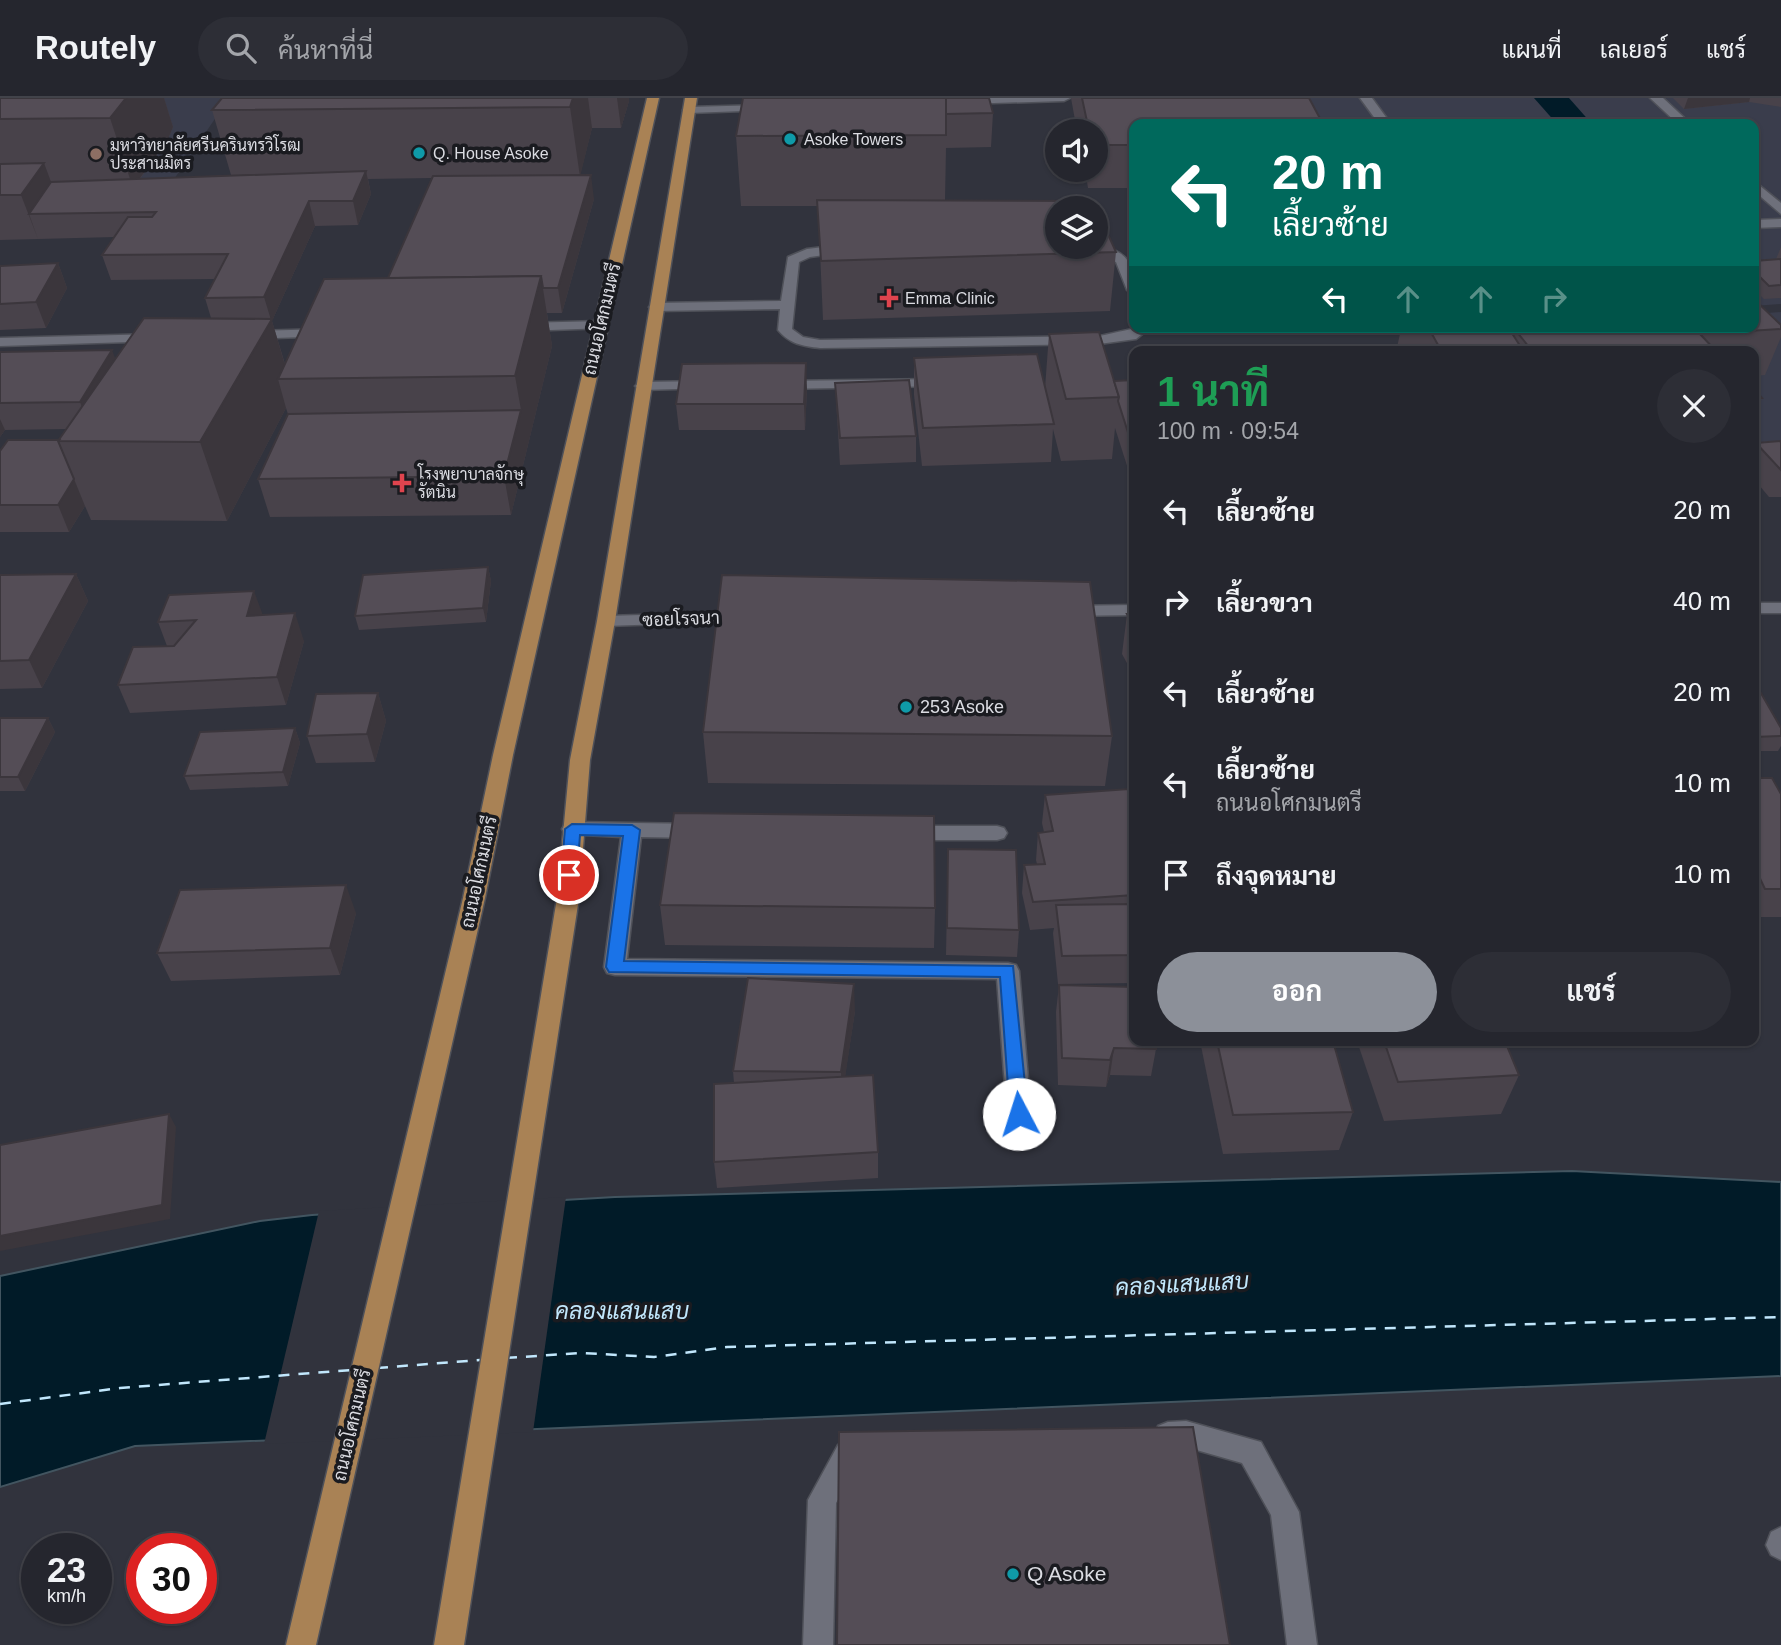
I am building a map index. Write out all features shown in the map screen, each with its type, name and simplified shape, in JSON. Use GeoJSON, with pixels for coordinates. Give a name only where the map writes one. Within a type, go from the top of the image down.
{"type":"FeatureCollection","features":[{"type":"Feature","properties":{"kind":"main road","name":"ถนนอโศกมนตรี"},"geometry":{"type":"LineString","coordinates":[[300,1645],[474,898],[503,755],[653,98]]}},
{"type":"Feature","properties":{"kind":"main road"},"geometry":{"type":"LineString","coordinates":[[449,1645],[568,898],[580,761],[606,621],[642,386],[690,104]]}},
{"type":"Feature","properties":{"kind":"street"},"geometry":{"type":"LineString","coordinates":[[954,102],[1064,98]]}},
{"type":"Feature","properties":{"kind":"street"},"geometry":{"type":"LineString","coordinates":[[1366,98],[1381,119]]}},
{"type":"Feature","properties":{"kind":"street"},"geometry":{"type":"LineString","coordinates":[[1656,98],[1679,119]]}},
{"type":"Feature","properties":{"kind":"street"},"geometry":{"type":"LineString","coordinates":[[690,104],[775,107]]}},
{"type":"Feature","properties":{"kind":"street"},"geometry":{"type":"LineString","coordinates":[[1759,190],[1781,210]]}},
{"type":"Feature","properties":{"kind":"street"},"geometry":{"type":"LineString","coordinates":[[1759,224],[1781,223]]}},
{"type":"Feature","properties":{"kind":"street"},"geometry":{"type":"LineString","coordinates":[[864,248],[836,248],[807,253],[793,260],[785,330],[799,341],[820,344],[1099,340],[1135,333]]}},
{"type":"Feature","properties":{"kind":"street"},"geometry":{"type":"LineString","coordinates":[[1108,251],[1123,259],[1129,276]]}},
{"type":"Feature","properties":{"kind":"street"},"geometry":{"type":"LineString","coordinates":[[656,307],[787,305]]}},
{"type":"Feature","properties":{"kind":"street"},"geometry":{"type":"LineString","coordinates":[[508,328],[601,325]]}},
{"type":"Feature","properties":{"kind":"street"},"geometry":{"type":"LineString","coordinates":[[233,336],[343,332]]}},
{"type":"Feature","properties":{"kind":"street"},"geometry":{"type":"LineString","coordinates":[[0,342],[178,337]]}},
{"type":"Feature","properties":{"kind":"street"},"geometry":{"type":"LineString","coordinates":[[760,385],[954,383]]}},
{"type":"Feature","properties":{"kind":"street"},"geometry":{"type":"LineString","coordinates":[[642,386],[719,385]]}},
{"type":"Feature","properties":{"kind":"street"},"geometry":{"type":"LineString","coordinates":[[1759,608],[1781,608]]}},
{"type":"Feature","properties":{"kind":"street"},"geometry":{"type":"LineString","coordinates":[[1044,611],[1129,610]]}},
{"type":"Feature","properties":{"kind":"street","name":"ซอยโรจนา"},"geometry":{"type":"LineString","coordinates":[[606,621],[757,617]]}},
{"type":"Feature","properties":{"kind":"street"},"geometry":{"type":"LineString","coordinates":[[572,829],[713,831]]}},
{"type":"Feature","properties":{"kind":"street"},"geometry":{"type":"LineString","coordinates":[[632,830],[615,967],[1007,971],[1019,1114]]}},
{"type":"Feature","properties":{"kind":"street"},"geometry":{"type":"LineString","coordinates":[[889,832],[997,833]]}},
{"type":"Feature","properties":{"kind":"street"},"geometry":{"type":"LineString","coordinates":[[1145,1435],[1186,1434],[1251,1452],[1285,1512],[1302,1645]]}},
{"type":"Feature","properties":{"kind":"street"},"geometry":{"type":"LineString","coordinates":[[818,1645],[822,1500],[848,1455],[886,1443]]}},
{"type":"Feature","properties":{"kind":"shaded area","name":"มหาวิทยาลัยศรีนครินทรวิโรฒ ประสานมิตร"},"geometry":{"type":"Polygon","coordinates":[[[0,98],[229,98],[166,191],[0,194],[0,98]]]}},
{"type":"Feature","properties":{"kind":"shaded area"},"geometry":{"type":"Polygon","coordinates":[[[1292,98],[1781,98],[1781,304],[1759,306],[1759,119],[1305,119],[1292,98]]]}},
{"type":"Feature","properties":{"kind":"shaded area"},"geometry":{"type":"Polygon","coordinates":[[[1781,312],[1781,452],[1759,454],[1759,346],[1707,346],[1604,333],[1759,333],[1759,314],[1781,312]]]}},
{"type":"Feature","properties":{"kind":"water","name":"คลองแสนแสบ"},"geometry":{"type":"Polygon","coordinates":[[[1572,1171],[1781,1182],[1781,1376],[135,1446],[0,1487],[0,1276],[260,1221],[312,1215],[615,1197],[1572,1171]]]}},
{"type":"Feature","properties":{"kind":"pier"},"geometry":{"type":"Polygon","coordinates":[[[566,1197],[533,1432],[264,1444],[319,1211],[566,1197]]]}},
{"type":"Feature","properties":{"kind":"building"},"geometry":{"type":"Polygon","coordinates":[[[0,98],[126,98],[110,118],[0,119],[0,98]]]}},
{"type":"Feature","properties":{"kind":"building"},"geometry":{"type":"Polygon","coordinates":[[[222,98],[573,98],[570,107],[212,110],[222,98]]]}},
{"type":"Feature","properties":{"kind":"building"},"geometry":{"type":"Polygon","coordinates":[[[743,98],[946,98],[946,135],[736,136],[743,98]]]}},
{"type":"Feature","properties":{"kind":"building"},"geometry":{"type":"Polygon","coordinates":[[[946,98],[989,98],[993,113],[946,114],[946,98]]]}},
{"type":"Feature","properties":{"kind":"building"},"geometry":{"type":"Polygon","coordinates":[[[1082,98],[1309,98],[1320,119],[1129,119],[1129,145],[1108,145],[1108,119],[1086,119],[1082,98]]]}},
{"type":"Feature","properties":{"kind":"building"},"geometry":{"type":"Polygon","coordinates":[[[44,163],[21,195],[0,195],[0,164],[44,163]]]}},
{"type":"Feature","properties":{"kind":"building"},"geometry":{"type":"Polygon","coordinates":[[[366,171],[353,201],[309,201],[264,297],[205,298],[228,254],[102,255],[128,217],[152,217],[156,212],[29,214],[51,182],[366,171]]]}},
{"type":"Feature","properties":{"kind":"building"},"geometry":{"type":"Polygon","coordinates":[[[591,175],[558,288],[543,288],[541,276],[388,278],[433,176],[591,175]]]}},
{"type":"Feature","properties":{"kind":"building"},"geometry":{"type":"Polygon","coordinates":[[[817,200],[1045,201],[1045,254],[821,261],[817,200]]]}},
{"type":"Feature","properties":{"kind":"building"},"geometry":{"type":"Polygon","coordinates":[[[1108,234],[1116,252],[1108,252],[1108,234]]]}},
{"type":"Feature","properties":{"kind":"building"},"geometry":{"type":"Polygon","coordinates":[[[1781,259],[1781,285],[1769,286],[1759,276],[1759,261],[1781,259]]]}},
{"type":"Feature","properties":{"kind":"building"},"geometry":{"type":"Polygon","coordinates":[[[58,263],[36,302],[0,304],[0,266],[58,263]]]}},
{"type":"Feature","properties":{"kind":"building"},"geometry":{"type":"Polygon","coordinates":[[[541,276],[515,376],[278,379],[324,279],[541,276]]]}},
{"type":"Feature","properties":{"kind":"building"},"geometry":{"type":"Polygon","coordinates":[[[1759,304],[1781,325],[1781,329],[1759,330],[1759,304]]]}},
{"type":"Feature","properties":{"kind":"building"},"geometry":{"type":"Polygon","coordinates":[[[144,318],[272,319],[200,442],[58,441],[144,318]]]}},
{"type":"Feature","properties":{"kind":"building"},"geometry":{"type":"Polygon","coordinates":[[[1099,332],[1119,397],[1066,399],[1049,334],[1099,332]]]}},
{"type":"Feature","properties":{"kind":"building"},"geometry":{"type":"Polygon","coordinates":[[[1431,333],[1512,333],[1520,346],[1439,346],[1431,333]]]}},
{"type":"Feature","properties":{"kind":"building"},"geometry":{"type":"Polygon","coordinates":[[[1518,333],[1716,333],[1700,334],[1711,346],[1528,346],[1518,333]]]}},
{"type":"Feature","properties":{"kind":"building"},"geometry":{"type":"Polygon","coordinates":[[[112,350],[80,402],[0,403],[0,352],[112,350]]]}},
{"type":"Feature","properties":{"kind":"building"},"geometry":{"type":"Polygon","coordinates":[[[1037,354],[1054,424],[923,428],[914,358],[1037,354]]]}},
{"type":"Feature","properties":{"kind":"building"},"geometry":{"type":"Polygon","coordinates":[[[806,363],[804,404],[676,404],[682,364],[806,363]]]}},
{"type":"Feature","properties":{"kind":"building"},"geometry":{"type":"Polygon","coordinates":[[[909,380],[916,436],[840,438],[835,383],[909,380]]]}},
{"type":"Feature","properties":{"kind":"building"},"geometry":{"type":"Polygon","coordinates":[[[1129,380],[1129,436],[1118,401],[1114,381],[1129,380]]]}},
{"type":"Feature","properties":{"kind":"building"},"geometry":{"type":"Polygon","coordinates":[[[521,410],[504,476],[258,479],[288,414],[521,410]]]}},
{"type":"Feature","properties":{"kind":"building"},"geometry":{"type":"Polygon","coordinates":[[[8,440],[59,440],[74,479],[58,505],[0,505],[0,451],[8,440]]]}},
{"type":"Feature","properties":{"kind":"building"},"geometry":{"type":"Polygon","coordinates":[[[1781,441],[1781,470],[1759,446],[1759,443],[1781,441]]]}},
{"type":"Feature","properties":{"kind":"building"},"geometry":{"type":"Polygon","coordinates":[[[488,567],[483,608],[355,616],[363,575],[488,567]]]}},
{"type":"Feature","properties":{"kind":"building"},"geometry":{"type":"Polygon","coordinates":[[[76,574],[29,660],[0,661],[0,575],[76,574]]]}},
{"type":"Feature","properties":{"kind":"building","name":"253 Asoke"},"geometry":{"type":"Polygon","coordinates":[[[722,575],[1090,582],[1112,736],[703,732],[722,575]]]}},
{"type":"Feature","properties":{"kind":"building"},"geometry":{"type":"Polygon","coordinates":[[[254,591],[247,616],[295,613],[277,677],[118,685],[133,647],[174,646],[196,620],[158,622],[169,595],[254,591]]]}},
{"type":"Feature","properties":{"kind":"building"},"geometry":{"type":"Polygon","coordinates":[[[1759,690],[1781,728],[1781,736],[1759,737],[1759,690]]]}},
{"type":"Feature","properties":{"kind":"building"},"geometry":{"type":"Polygon","coordinates":[[[378,693],[367,734],[307,736],[316,694],[378,693]]]}},
{"type":"Feature","properties":{"kind":"building"},"geometry":{"type":"Polygon","coordinates":[[[0,718],[48,718],[18,777],[0,777],[0,718]]]}},
{"type":"Feature","properties":{"kind":"building"},"geometry":{"type":"Polygon","coordinates":[[[295,728],[283,772],[184,776],[200,732],[295,728]]]}},
{"type":"Feature","properties":{"kind":"building"},"geometry":{"type":"Polygon","coordinates":[[[1759,778],[1772,778],[1781,794],[1781,889],[1765,889],[1759,876],[1759,778]]]}},
{"type":"Feature","properties":{"kind":"building"},"geometry":{"type":"Polygon","coordinates":[[[1129,789],[1129,895],[1033,902],[1024,865],[1045,864],[1038,833],[1053,831],[1045,795],[1129,789]]]}},
{"type":"Feature","properties":{"kind":"building"},"geometry":{"type":"Polygon","coordinates":[[[674,813],[934,816],[935,908],[660,905],[674,813]]]}},
{"type":"Feature","properties":{"kind":"building"},"geometry":{"type":"Polygon","coordinates":[[[948,849],[1016,850],[1019,930],[947,928],[948,849]]]}},
{"type":"Feature","properties":{"kind":"building"},"geometry":{"type":"Polygon","coordinates":[[[346,885],[330,948],[157,953],[180,890],[346,885]]]}},
{"type":"Feature","properties":{"kind":"building"},"geometry":{"type":"Polygon","coordinates":[[[1129,904],[1129,955],[1062,956],[1056,905],[1129,904]]]}},
{"type":"Feature","properties":{"kind":"building"},"geometry":{"type":"Polygon","coordinates":[[[748,978],[854,984],[841,1072],[733,1071],[748,978]]]}},
{"type":"Feature","properties":{"kind":"building"},"geometry":{"type":"Polygon","coordinates":[[[1059,985],[1129,987],[1129,1046],[1156,1046],[1156,1049],[1114,1048],[1110,1060],[1062,1058],[1059,985]]]}},
{"type":"Feature","properties":{"kind":"building"},"geometry":{"type":"Polygon","coordinates":[[[1218,1046],[1334,1046],[1353,1112],[1233,1115],[1218,1046]]]}},
{"type":"Feature","properties":{"kind":"building"},"geometry":{"type":"Polygon","coordinates":[[[1386,1046],[1507,1046],[1519,1075],[1398,1082],[1386,1046]]]}},
{"type":"Feature","properties":{"kind":"building"},"geometry":{"type":"Polygon","coordinates":[[[873,1075],[878,1152],[714,1162],[714,1084],[873,1075]]]}},
{"type":"Feature","properties":{"kind":"building"},"geometry":{"type":"Polygon","coordinates":[[[169,1114],[162,1205],[0,1236],[0,1145],[169,1114]]]}},
{"type":"Feature","properties":{"kind":"building","name":"Q Asoke"},"geometry":{"type":"Polygon","coordinates":[[[1193,1427],[1230,1645],[837,1645],[839,1432],[1193,1427]]]}},
{"type":"Feature","properties":{"kind":"waterway"},"geometry":{"type":"LineString","coordinates":[[1551,98],[1570,119]]}},
{"type":"Feature","properties":{"kind":"ferry route"},"geometry":{"type":"LineString","coordinates":[[506,1358],[581,1353],[654,1357],[727,1347],[1781,1317]]}},
{"type":"Feature","properties":{"kind":"ferry route"},"geometry":{"type":"LineString","coordinates":[[377,1368],[480,1360]]}},
{"type":"Feature","properties":{"kind":"ferry route"},"geometry":{"type":"LineString","coordinates":[[0,1404],[120,1388],[351,1370]]}},
{"type":"Feature","properties":{"kind":"place","name":"Asoke Towers"},"geometry":{"type":"Point","coordinates":[790,139]}},
{"type":"Feature","properties":{"kind":"place","name":"Q. House Asoke"},"geometry":{"type":"Point","coordinates":[419,153]}},
{"type":"Feature","properties":{"kind":"place","name":"มหาวิทยาลัยศรีนครินทรวิโรฒ ประสานมิตร"},"geometry":{"type":"Point","coordinates":[96,154]}},
{"type":"Feature","properties":{"kind":"place","name":"Emma Clinic"},"geometry":{"type":"Point","coordinates":[889,298]}},
{"type":"Feature","properties":{"kind":"place","name":"โรงพยาบาลจักษุ รัตนิน"},"geometry":{"type":"Point","coordinates":[402,483]}},
{"type":"Feature","properties":{"kind":"place","name":"253 Asoke"},"geometry":{"type":"Point","coordinates":[906,707]}},
{"type":"Feature","properties":{"kind":"place","name":"Q Asoke"},"geometry":{"type":"Point","coordinates":[1013,1574]}},
{"type":"Feature","properties":{"kind":"route"},"geometry":{"type":"LineString","coordinates":[[569,875],[572,829],[632,830],[615,967],[1007,971],[1019,1114]]}}]}
